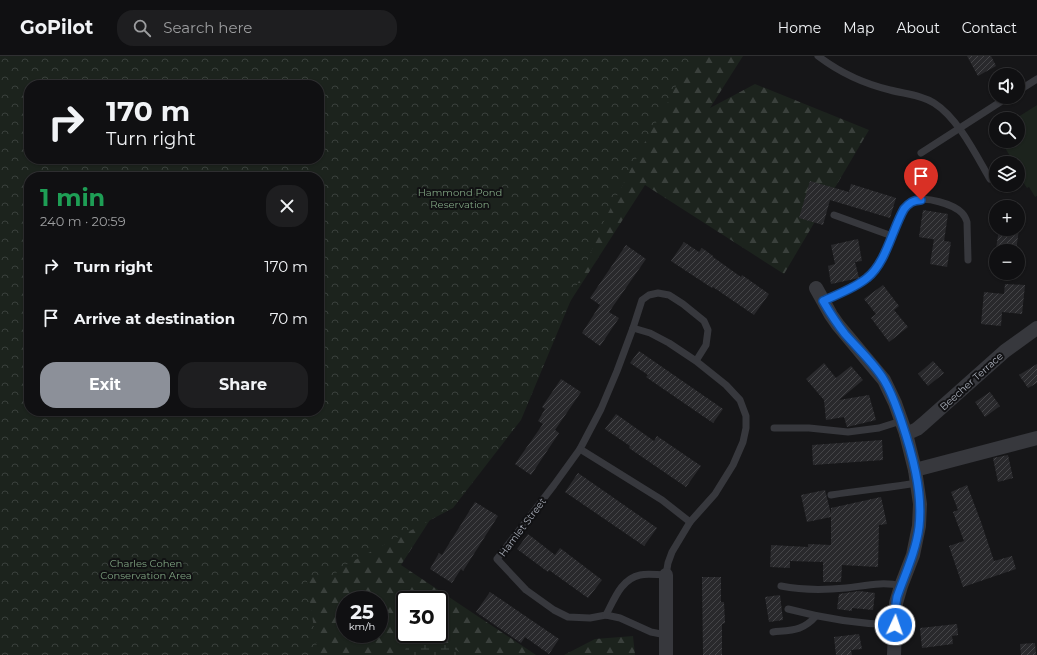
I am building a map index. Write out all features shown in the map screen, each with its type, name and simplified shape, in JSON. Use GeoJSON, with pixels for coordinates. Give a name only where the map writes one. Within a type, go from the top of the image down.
{"type":"FeatureCollection","features":[{"type":"Feature","properties":{"kind":"street"},"geometry":{"type":"LineString","coordinates":[[816,288],[831,315],[841,329],[884,380],[904,428],[916,476],[920,504],[919,526],[913,555],[896,603],[894,655]]}},
{"type":"Feature","properties":{"kind":"street","name":"Beecher Terrace"},"geometry":{"type":"LineString","coordinates":[[904,428],[923,424],[1005,351],[1037,328]]}},
{"type":"Feature","properties":{"kind":"street"},"geometry":{"type":"LineString","coordinates":[[916,476],[1037,438]]}},
{"type":"Feature","properties":{"kind":"street"},"geometry":{"type":"LineString","coordinates":[[666,575],[666,655]]}},
{"type":"Feature","properties":{"kind":"lane"},"geometry":{"type":"LineString","coordinates":[[818,56],[838,69],[873,85],[922,97],[934,102],[945,110],[959,127],[989,177]]}},
{"type":"Feature","properties":{"kind":"lane"},"geometry":{"type":"LineString","coordinates":[[1025,87],[1037,79]]}},
{"type":"Feature","properties":{"kind":"lane"},"geometry":{"type":"LineString","coordinates":[[921,152],[997,104]]}},
{"type":"Feature","properties":{"kind":"lane"},"geometry":{"type":"LineString","coordinates":[[823,301],[856,285],[872,274],[880,262],[902,213],[907,205],[915,200],[943,203],[958,210],[966,217],[968,260]]}},
{"type":"Feature","properties":{"kind":"lane"},"geometry":{"type":"LineString","coordinates":[[834,215],[892,236]]}},
{"type":"Feature","properties":{"kind":"lane","name":"Hamlet Street"},"geometry":{"type":"LineString","coordinates":[[666,635],[651,632],[620,618],[606,615],[590,618],[568,617],[554,610],[526,590],[497,559],[580,449],[618,371],[634,328],[642,300],[649,295],[658,293],[668,295],[683,304],[704,321],[708,330],[706,345],[696,361]]}},
{"type":"Feature","properties":{"kind":"lane"},"geometry":{"type":"LineString","coordinates":[[606,615],[620,589],[633,577],[641,575],[666,575],[672,552],[690,522],[714,494],[733,465],[743,442],[746,428],[746,416],[740,400],[726,385],[696,361],[669,343],[634,328]]}},
{"type":"Feature","properties":{"kind":"lane"},"geometry":{"type":"LineString","coordinates":[[774,428],[809,428],[848,432],[879,428],[904,428]]}},
{"type":"Feature","properties":{"kind":"lane"},"geometry":{"type":"LineString","coordinates":[[580,449],[662,500],[690,522]]}},
{"type":"Feature","properties":{"kind":"lane"},"geometry":{"type":"LineString","coordinates":[[831,495],[854,491],[889,488],[916,476]]}},
{"type":"Feature","properties":{"kind":"lane"},"geometry":{"type":"LineString","coordinates":[[781,586],[799,589],[836,588],[888,583],[901,586]]}},
{"type":"Feature","properties":{"kind":"lane"},"geometry":{"type":"LineString","coordinates":[[788,609],[816,616],[895,625]]}},
{"type":"Feature","properties":{"kind":"lane"},"geometry":{"type":"LineString","coordinates":[[773,632],[805,626],[816,616]]}},
{"type":"Feature","properties":{"kind":"green space","name":"Charles Cohen Conservation Area"},"geometry":{"type":"Polygon","coordinates":[[[0,56],[743,56],[710,108],[755,84],[869,130],[784,274],[645,185],[401,565],[440,591],[396,591],[396,643],[448,643],[448,596],[536,655],[0,655],[0,56]]]}},
{"type":"Feature","properties":{"kind":"green space","name":"Hammond Pond Reservation"},"geometry":{"type":"Polygon","coordinates":[[[0,56],[698,56],[678,82],[603,223],[521,420],[453,508],[342,567],[336,573],[333,580],[306,575],[318,655],[0,655],[0,56]]]}},
{"type":"Feature","properties":{"kind":"green space"},"geometry":{"type":"Polygon","coordinates":[[[1037,105],[1037,196],[1035,197],[1029,187],[1027,188],[1025,185],[1025,156],[1010,156],[1005,148],[1025,148],[1025,113],[1037,105]]]}},
{"type":"Feature","properties":{"kind":"green space"},"geometry":{"type":"Polygon","coordinates":[[[633,636],[635,655],[564,655],[595,639],[633,636]]]}},
{"type":"Feature","properties":{"kind":"green space"},"geometry":{"type":"Polygon","coordinates":[[[408,643],[446,643],[463,655],[403,655],[408,643]]]}},
{"type":"Feature","properties":{"kind":"building"},"geometry":{"type":"Polygon","coordinates":[[[967,56],[991,56],[996,66],[989,68],[989,70],[978,76],[967,56]]]}},
{"type":"Feature","properties":{"kind":"building"},"geometry":{"type":"Polygon","coordinates":[[[810,181],[849,192],[851,184],[896,198],[890,218],[830,200],[823,225],[799,218],[810,181]]]}},
{"type":"Feature","properties":{"kind":"building"},"geometry":{"type":"Polygon","coordinates":[[[923,210],[948,214],[944,241],[919,237],[923,210]]]}},
{"type":"Feature","properties":{"kind":"building"},"geometry":{"type":"Polygon","coordinates":[[[998,236],[1018,236],[1017,244],[997,244],[998,236]]]}},
{"type":"Feature","properties":{"kind":"building"},"geometry":{"type":"Polygon","coordinates":[[[858,239],[862,261],[855,262],[859,278],[831,284],[828,266],[835,264],[831,245],[858,239]]]}},
{"type":"Feature","properties":{"kind":"building"},"geometry":{"type":"Polygon","coordinates":[[[934,239],[951,242],[947,267],[930,264],[934,239]]]}},
{"type":"Feature","properties":{"kind":"building"},"geometry":{"type":"Polygon","coordinates":[[[684,242],[699,252],[702,248],[741,277],[742,275],[769,294],[754,315],[671,261],[684,242]]]}},
{"type":"Feature","properties":{"kind":"building"},"geometry":{"type":"Polygon","coordinates":[[[626,245],[646,259],[609,312],[619,318],[600,346],[582,333],[600,305],[590,298],[626,245]]]}},
{"type":"Feature","properties":{"kind":"building"},"geometry":{"type":"Polygon","coordinates":[[[1005,284],[1025,285],[1022,314],[1002,312],[1001,326],[981,324],[984,292],[1004,294],[1005,284]]]}},
{"type":"Feature","properties":{"kind":"building"},"geometry":{"type":"Polygon","coordinates":[[[883,285],[899,306],[894,310],[908,327],[889,342],[871,318],[876,314],[864,299],[883,285]]]}},
{"type":"Feature","properties":{"kind":"building"},"geometry":{"type":"Polygon","coordinates":[[[639,351],[723,409],[713,423],[646,377],[648,375],[630,363],[639,351]]]}},
{"type":"Feature","properties":{"kind":"building"},"geometry":{"type":"Polygon","coordinates":[[[933,361],[944,373],[928,386],[918,374],[933,361]]]}},
{"type":"Feature","properties":{"kind":"building"},"geometry":{"type":"Polygon","coordinates":[[[824,363],[836,378],[851,366],[863,380],[839,400],[869,395],[876,420],[847,427],[844,417],[826,420],[824,400],[806,379],[824,363]]]}},
{"type":"Feature","properties":{"kind":"building"},"geometry":{"type":"Polygon","coordinates":[[[1037,364],[1037,383],[1028,388],[1019,375],[1037,364]]]}},
{"type":"Feature","properties":{"kind":"building"},"geometry":{"type":"Polygon","coordinates":[[[561,379],[581,392],[555,430],[559,433],[531,475],[515,464],[543,424],[538,421],[545,409],[542,407],[561,379]]]}},
{"type":"Feature","properties":{"kind":"building"},"geometry":{"type":"Polygon","coordinates":[[[990,392],[1000,406],[985,417],[975,402],[990,392]]]}},
{"type":"Feature","properties":{"kind":"building"},"geometry":{"type":"Polygon","coordinates":[[[616,414],[654,441],[657,436],[701,466],[686,487],[629,448],[630,446],[605,429],[616,414]]]}},
{"type":"Feature","properties":{"kind":"building"},"geometry":{"type":"Polygon","coordinates":[[[882,440],[883,460],[813,465],[812,445],[882,440]]]}},
{"type":"Feature","properties":{"kind":"building"},"geometry":{"type":"Polygon","coordinates":[[[1008,455],[1013,478],[998,482],[993,458],[1008,455]]]}},
{"type":"Feature","properties":{"kind":"building"},"geometry":{"type":"Polygon","coordinates":[[[578,473],[657,528],[644,546],[565,492],[578,473]]]}},
{"type":"Feature","properties":{"kind":"building"},"geometry":{"type":"Polygon","coordinates":[[[967,485],[994,561],[1012,556],[1016,569],[963,587],[949,546],[964,541],[953,512],[958,510],[951,492],[967,485]]]}},
{"type":"Feature","properties":{"kind":"building"},"geometry":{"type":"Polygon","coordinates":[[[825,490],[831,514],[831,508],[881,497],[887,524],[879,525],[878,567],[842,565],[841,582],[823,582],[823,562],[790,561],[790,568],[770,567],[771,545],[808,547],[808,544],[831,545],[831,517],[807,522],[801,495],[825,490]]]}},
{"type":"Feature","properties":{"kind":"building"},"geometry":{"type":"Polygon","coordinates":[[[475,502],[498,516],[463,571],[461,569],[452,583],[430,569],[439,553],[442,555],[475,502]]]}},
{"type":"Feature","properties":{"kind":"building"},"geometry":{"type":"Polygon","coordinates":[[[528,534],[555,555],[560,548],[602,580],[588,598],[549,570],[548,572],[517,549],[528,534]]]}},
{"type":"Feature","properties":{"kind":"building"},"geometry":{"type":"Polygon","coordinates":[[[702,577],[721,577],[721,602],[724,602],[725,623],[722,624],[722,655],[703,655],[702,577]]]}},
{"type":"Feature","properties":{"kind":"building"},"geometry":{"type":"Polygon","coordinates":[[[859,591],[875,593],[873,610],[852,608],[852,611],[837,609],[839,594],[859,591]]]}},
{"type":"Feature","properties":{"kind":"building"},"geometry":{"type":"Polygon","coordinates":[[[490,592],[559,639],[549,654],[525,637],[521,643],[476,612],[490,592]]]}},
{"type":"Feature","properties":{"kind":"building"},"geometry":{"type":"Polygon","coordinates":[[[780,595],[783,620],[769,622],[765,597],[780,595]]]}},
{"type":"Feature","properties":{"kind":"building"},"geometry":{"type":"Polygon","coordinates":[[[957,624],[958,635],[952,636],[953,644],[922,648],[920,628],[957,624]]]}},
{"type":"Feature","properties":{"kind":"building"},"geometry":{"type":"Polygon","coordinates":[[[859,634],[862,649],[851,650],[852,655],[836,655],[834,637],[859,634]]]}},
{"type":"Feature","properties":{"kind":"building"},"geometry":{"type":"Polygon","coordinates":[[[1035,643],[1036,655],[1021,655],[1020,644],[1035,643]]]}},
{"type":"Feature","properties":{"kind":"route"},"geometry":{"type":"LineString","coordinates":[[895,625],[897,597],[913,555],[918,536],[920,504],[915,470],[906,434],[890,391],[877,371],[845,334],[823,301],[856,285],[872,274],[880,262],[904,209],[911,202],[921,200]]}}]}
